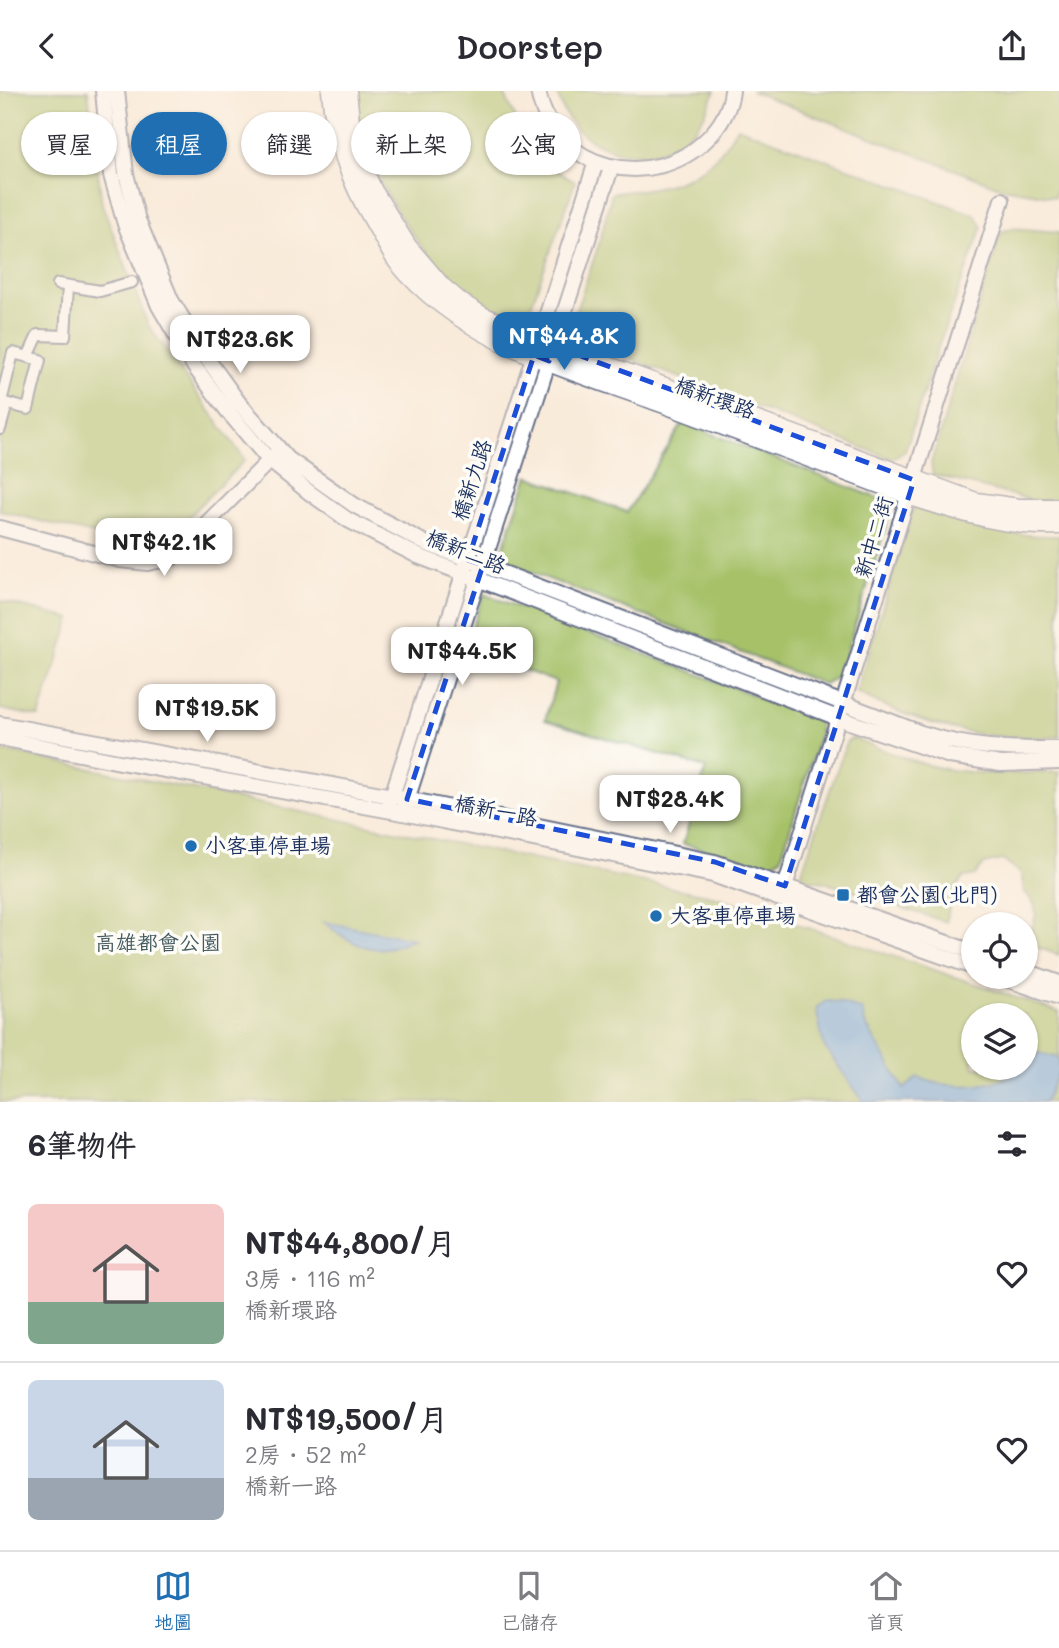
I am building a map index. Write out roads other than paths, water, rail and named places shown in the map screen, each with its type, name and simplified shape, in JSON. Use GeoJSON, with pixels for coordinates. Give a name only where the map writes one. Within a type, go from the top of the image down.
{"type":"FeatureCollection","features":[{"type":"Feature","properties":{"kind":"street","name":"橋新二路"},"geometry":{"type":"LineString","coordinates":[[103,91],[111,175],[125,224],[159,306],[194,366],[230,414],[275,455],[288,459],[366,512],[466,567],[838,718],[950,756],[1001,764],[1059,762]]}},
{"type":"Feature","properties":{"kind":"street","name":"橋新二路"},"geometry":{"type":"LineString","coordinates":[[117,91],[128,186],[138,220],[172,300],[215,371],[275,455]]}},
{"type":"Feature","properties":{"kind":"street","name":"橋新環路"},"geometry":{"type":"LineString","coordinates":[[331,91],[334,120],[344,158],[360,197],[398,262],[455,315],[479,330],[544,350],[911,487],[972,516],[1016,524],[1059,525]]}},
{"type":"Feature","properties":{"kind":"street","name":"橋新環路"},"geometry":{"type":"LineString","coordinates":[[347,91],[358,156],[373,191],[407,246],[442,286],[461,303],[544,350]]}},
{"type":"Feature","properties":{"kind":"street"},"geometry":{"type":"LineString","coordinates":[[538,91],[548,120],[560,137],[577,152],[611,167],[634,170],[657,168],[679,160],[698,148],[714,131],[726,112],[732,91]]}},
{"type":"Feature","properties":{"kind":"street","name":"橋新九路"},"geometry":{"type":"LineString","coordinates":[[405,806],[480,573],[596,162]]}},
{"type":"Feature","properties":{"kind":"street","name":"橋新九路"},"geometry":{"type":"LineString","coordinates":[[390,803],[466,567],[611,167]]}},
{"type":"Feature","properties":{"kind":"street","name":"新中二街"},"geometry":{"type":"LineString","coordinates":[[783,893],[1002,200]]}},
{"type":"Feature","properties":{"kind":"street"},"geometry":{"type":"LineString","coordinates":[[28,356],[38,335],[65,337],[63,285],[100,291],[132,282]]}},
{"type":"Feature","properties":{"kind":"street"},"geometry":{"type":"LineString","coordinates":[[13,353],[28,356],[40,359],[29,409],[1,403],[13,353]]}},
{"type":"Feature","properties":{"kind":"street"},"geometry":{"type":"LineString","coordinates":[[0,429],[7,404]]}},
{"type":"Feature","properties":{"kind":"street"},"geometry":{"type":"LineString","coordinates":[[0,528],[120,560],[148,563],[172,558],[275,455]]}},
{"type":"Feature","properties":{"kind":"street","name":"橋新環路"},"geometry":{"type":"LineString","coordinates":[[911,487],[976,502],[1019,508],[1059,508]]}},
{"type":"Feature","properties":{"kind":"street","name":"橋新二路"},"geometry":{"type":"LineString","coordinates":[[480,573],[954,743],[994,750],[1059,749]]}},
{"type":"Feature","properties":{"kind":"street","name":"橋新一路"},"geometry":{"type":"LineString","coordinates":[[0,724],[405,806],[715,862],[783,893],[912,938],[961,961]]}},
{"type":"Feature","properties":{"kind":"street","name":"橋新一路"},"geometry":{"type":"LineString","coordinates":[[0,738],[120,762],[390,803]]}},
{"type":"Feature","properties":{"kind":"street","name":"橋新一路"},"geometry":{"type":"LineString","coordinates":[[912,938],[961,949]]}},
{"type":"Feature","properties":{"kind":"street"},"geometry":{"type":"LineString","coordinates":[[1038,980],[1059,982]]}},
{"type":"Feature","properties":{"kind":"street"},"geometry":{"type":"LineString","coordinates":[[1038,982],[1059,997]]}},
{"type":"Feature","properties":{"kind":"water"},"geometry":{"type":"Polygon","coordinates":[[[324,922],[414,939],[390,947],[369,948],[345,938],[324,922]]]}},
{"type":"Feature","properties":{"kind":"water"},"geometry":{"type":"Polygon","coordinates":[[[826,1001],[862,1010],[865,1023],[904,1089],[918,1077],[940,1084],[965,1086],[1001,1080],[1038,1080],[1039,1053],[1059,1058],[1059,1071],[1045,1102],[864,1102],[824,1046],[816,1008],[826,1001]]]}},
{"type":"Feature","properties":{"kind":"place","name":"小客車停車場"},"geometry":{"type":"Point","coordinates":[191,846]}},
{"type":"Feature","properties":{"kind":"place","name":"都會公園(北門)"},"geometry":{"type":"Point","coordinates":[843,895]}},
{"type":"Feature","properties":{"kind":"place","name":"大客車停車場"},"geometry":{"type":"Point","coordinates":[656,916]}},
{"type":"Feature","properties":{"kind":"park label","name":"高雄都會公園"},"geometry":{"type":"Point","coordinates":[158,943]}}]}
